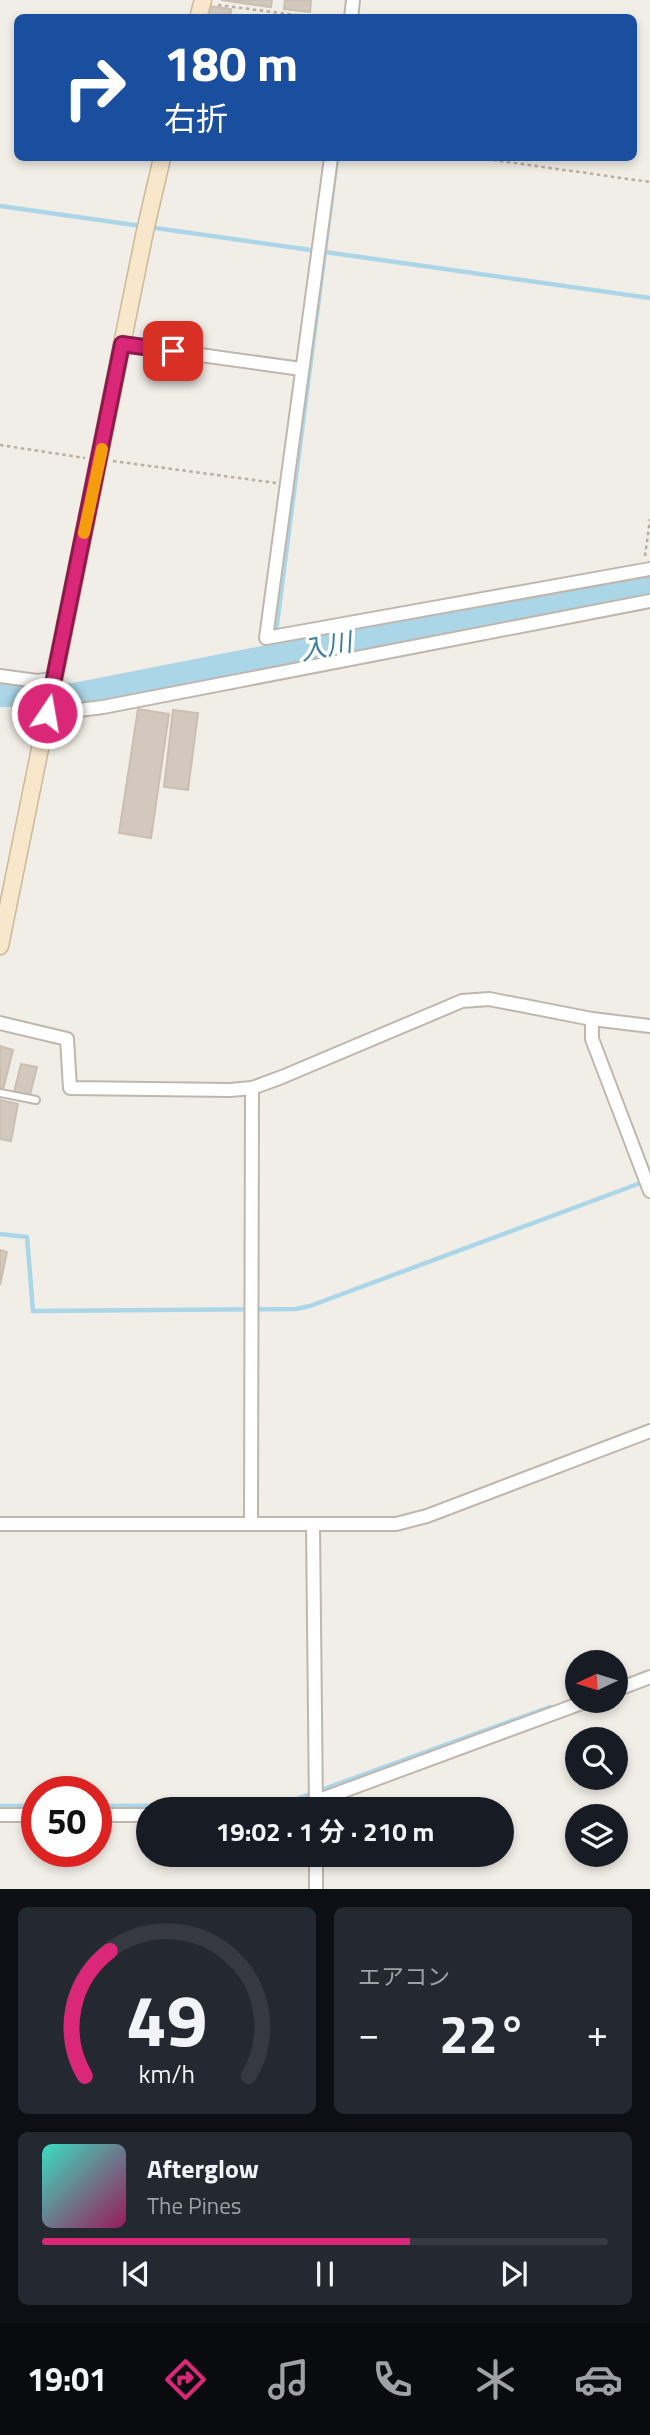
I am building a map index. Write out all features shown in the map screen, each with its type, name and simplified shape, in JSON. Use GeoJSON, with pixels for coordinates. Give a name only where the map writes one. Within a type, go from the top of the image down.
{"type":"FeatureCollection","features":[{"type":"Feature","properties":{"kind":"main road"},"geometry":{"type":"LineString","coordinates":[[0,946],[161,161]]}},
{"type":"Feature","properties":{"kind":"street"},"geometry":{"type":"LineString","coordinates":[[331,161],[266,638],[646,569]]}},
{"type":"Feature","properties":{"kind":"street"},"geometry":{"type":"LineString","coordinates":[[122,344],[301,369]]}},
{"type":"Feature","properties":{"kind":"street"},"geometry":{"type":"LineString","coordinates":[[47,711],[103,707],[650,601]]}},
{"type":"Feature","properties":{"kind":"street"},"geometry":{"type":"LineString","coordinates":[[0,676],[53,682]]}},
{"type":"Feature","properties":{"kind":"street"},"geometry":{"type":"LineString","coordinates":[[0,1023],[67,1039],[70,1088],[253,1088],[462,1001],[489,999],[650,1026]]}},
{"type":"Feature","properties":{"kind":"street"},"geometry":{"type":"LineString","coordinates":[[592,1018],[592,1039],[650,1191]]}},
{"type":"Feature","properties":{"kind":"street"},"geometry":{"type":"LineString","coordinates":[[251,1522],[253,1088]]}},
{"type":"Feature","properties":{"kind":"street"},"geometry":{"type":"LineString","coordinates":[[0,1524],[396,1524],[427,1516],[650,1432]]}},
{"type":"Feature","properties":{"kind":"street"},"geometry":{"type":"LineString","coordinates":[[313,1525],[316,1797]]}},
{"type":"Feature","properties":{"kind":"street"},"geometry":{"type":"LineString","coordinates":[[628,1685],[650,1677]]}},
{"type":"Feature","properties":{"kind":"street"},"geometry":{"type":"LineString","coordinates":[[339,1797],[565,1710]]}},
{"type":"Feature","properties":{"kind":"street"},"geometry":{"type":"LineString","coordinates":[[0,1815],[21,1815]]}},
{"type":"Feature","properties":{"kind":"street"},"geometry":{"type":"LineString","coordinates":[[112,1815],[136,1815]]}},
{"type":"Feature","properties":{"kind":"street"},"geometry":{"type":"LineString","coordinates":[[316,1867],[316,1889]]}},
{"type":"Feature","properties":{"kind":"lane"},"geometry":{"type":"LineString","coordinates":[[0,1093],[36,1100]]}},
{"type":"Feature","properties":{"kind":"path"},"geometry":{"type":"LineString","coordinates":[[201,7],[276,14]]}},
{"type":"Feature","properties":{"kind":"path"},"geometry":{"type":"LineString","coordinates":[[500,161],[650,182]]}},
{"type":"Feature","properties":{"kind":"path"},"geometry":{"type":"LineString","coordinates":[[0,445],[286,484]]}},
{"type":"Feature","properties":{"kind":"path"},"geometry":{"type":"LineString","coordinates":[[646,569],[650,519]]}},
{"type":"Feature","properties":{"kind":"building"},"geometry":{"type":"Polygon","coordinates":[[[221,0],[272,0],[271,7],[221,0]]]}},
{"type":"Feature","properties":{"kind":"building"},"geometry":{"type":"Polygon","coordinates":[[[285,0],[311,0],[310,12],[284,9],[285,0]]]}},
{"type":"Feature","properties":{"kind":"building"},"geometry":{"type":"Polygon","coordinates":[[[209,6],[231,9],[230,14],[208,14],[209,6]]]}},
{"type":"Feature","properties":{"kind":"building"},"geometry":{"type":"Polygon","coordinates":[[[138,709],[169,714],[151,838],[119,833],[138,709]]]}},
{"type":"Feature","properties":{"kind":"building"},"geometry":{"type":"Polygon","coordinates":[[[173,710],[198,713],[188,790],[164,787],[173,710]]]}},
{"type":"Feature","properties":{"kind":"building"},"geometry":{"type":"Polygon","coordinates":[[[0,1046],[13,1050],[3,1090],[0,1090],[0,1046]]]}},
{"type":"Feature","properties":{"kind":"building"},"geometry":{"type":"Polygon","coordinates":[[[21,1064],[37,1067],[30,1095],[14,1092],[21,1064]]]}},
{"type":"Feature","properties":{"kind":"building"},"geometry":{"type":"Polygon","coordinates":[[[0,1100],[18,1104],[11,1141],[0,1139],[0,1100]]]}},
{"type":"Feature","properties":{"kind":"building"},"geometry":{"type":"Polygon","coordinates":[[[0,1250],[7,1252],[0,1285],[0,1250]]]}},
{"type":"Feature","properties":{"kind":"waterway"},"geometry":{"type":"LineString","coordinates":[[273,655],[337,161]]}},
{"type":"Feature","properties":{"kind":"waterway"},"geometry":{"type":"LineString","coordinates":[[0,206],[650,298]]}},
{"type":"Feature","properties":{"kind":"waterway","name":"入川"},"geometry":{"type":"LineString","coordinates":[[0,695],[74,695],[650,582]]}},
{"type":"Feature","properties":{"kind":"waterway"},"geometry":{"type":"LineString","coordinates":[[0,1234],[27,1237],[33,1311],[296,1309],[646,1181]]}},
{"type":"Feature","properties":{"kind":"waterway"},"geometry":{"type":"LineString","coordinates":[[112,1806],[280,1805],[550,1707]]}},
{"type":"Feature","properties":{"kind":"waterway"},"geometry":{"type":"LineString","coordinates":[[0,1806],[21,1806]]}},
{"type":"Feature","properties":{"kind":"slow traffic"},"geometry":{"type":"LineString","coordinates":[[84,533],[102,449]]}},
{"type":"Feature","properties":{"kind":"route"},"geometry":{"type":"LineString","coordinates":[[47,713],[122,344],[173,351]]}}]}
